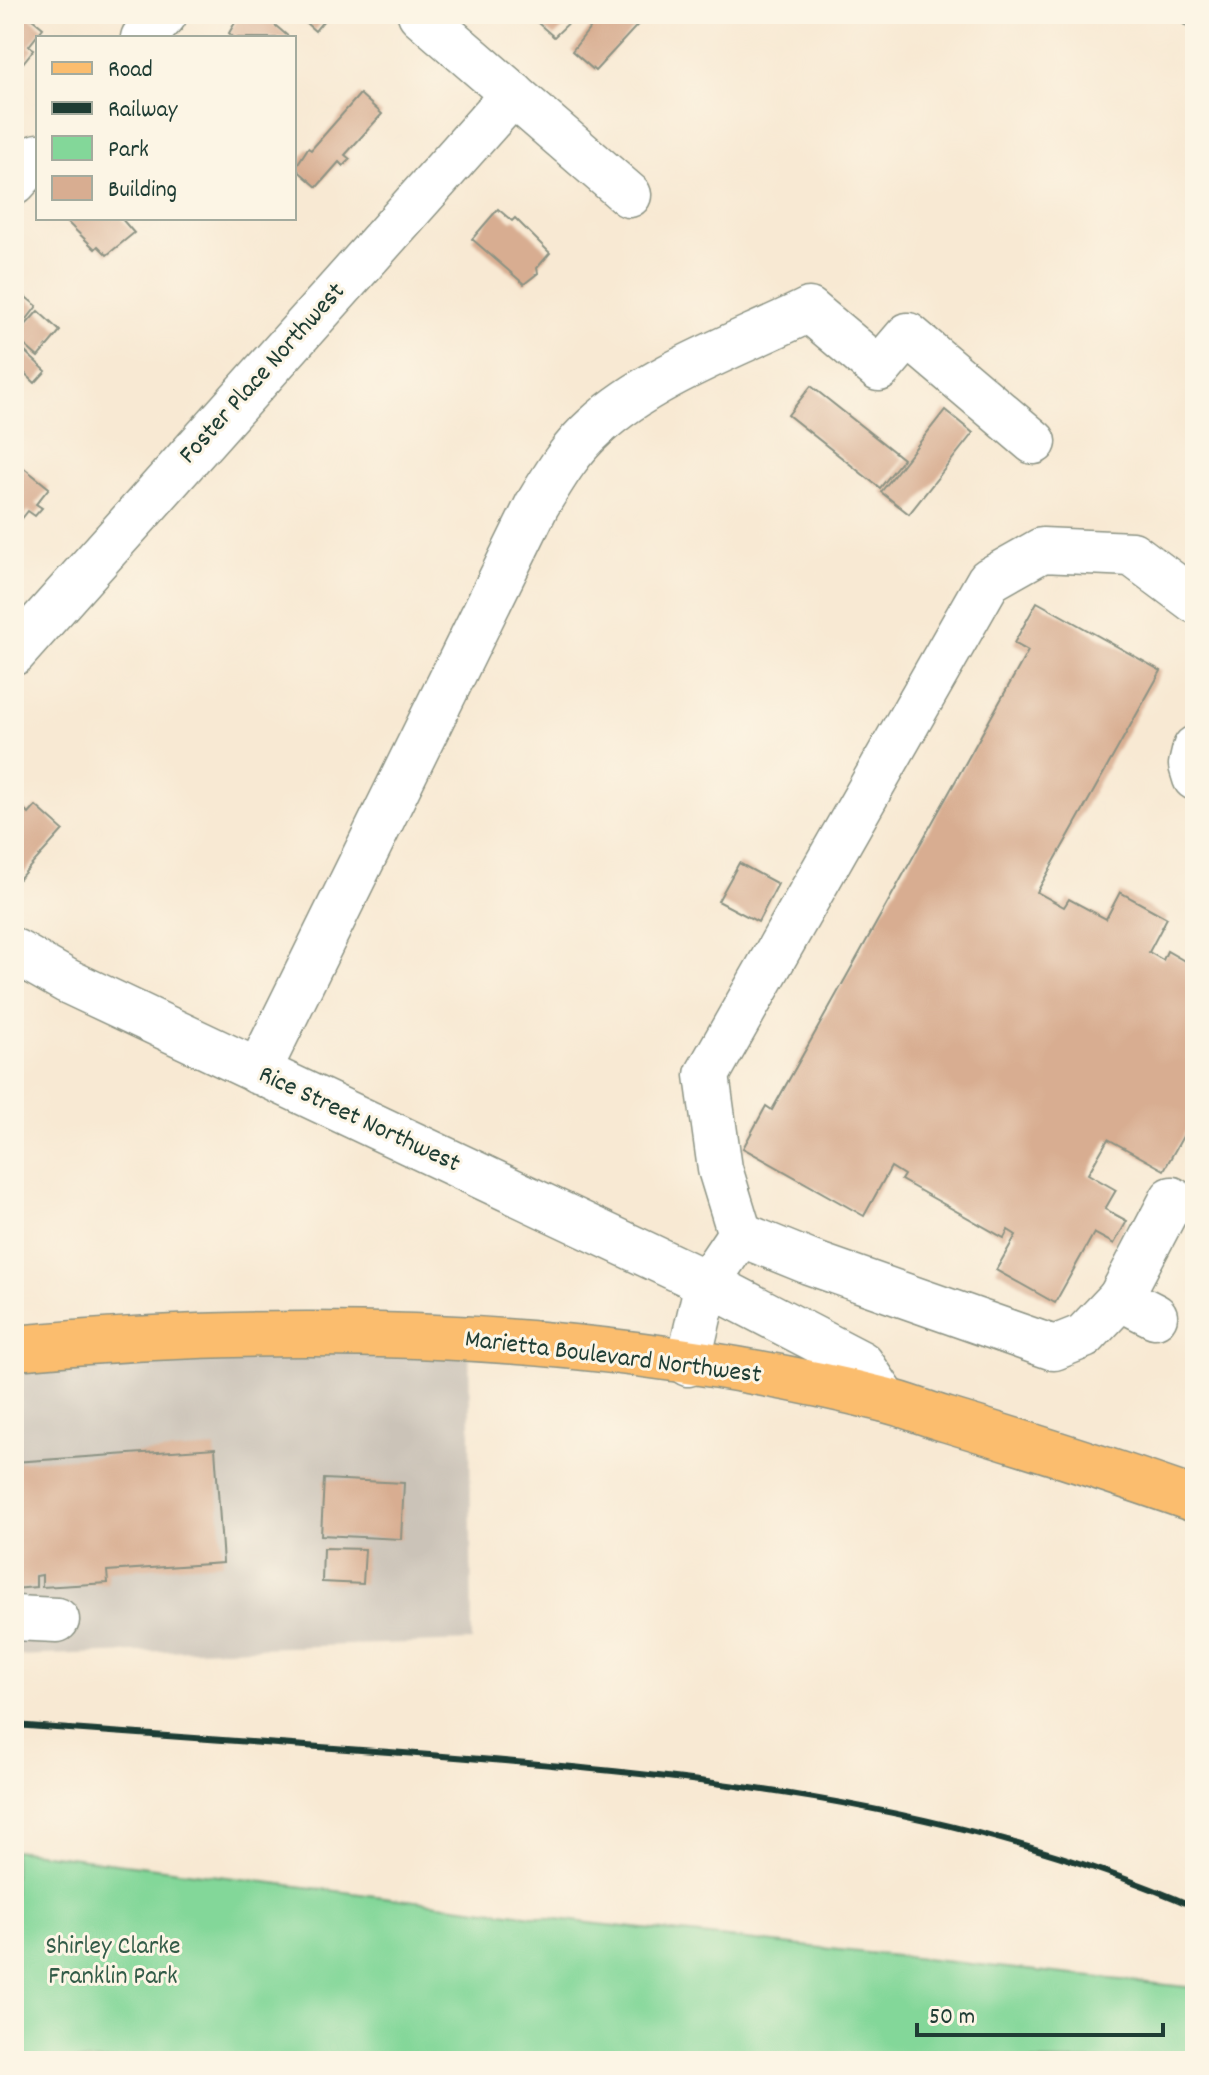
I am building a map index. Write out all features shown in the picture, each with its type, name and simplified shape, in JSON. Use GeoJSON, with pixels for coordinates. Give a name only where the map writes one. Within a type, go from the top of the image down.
{"type":"FeatureCollection","features":[{"type":"Feature","properties":{"kind":"main road","name":"Marietta Boulevard Northwest"},"geometry":{"type":"LineString","coordinates":[[14,1348],[110,1339],[322,1332],[450,1337],[619,1353],[886,1400],[1034,1444],[1195,1500]]}},
{"type":"Feature","properties":{"kind":"street"},"geometry":{"type":"LineString","coordinates":[[145,36],[165,14]]}},
{"type":"Feature","properties":{"kind":"street"},"geometry":{"type":"LineString","coordinates":[[420,14],[629,195]]}},
{"type":"Feature","properties":{"kind":"street","name":"Foster Place Northwest"},"geometry":{"type":"LineString","coordinates":[[14,653],[513,94]]}},
{"type":"Feature","properties":{"kind":"street"},"geometry":{"type":"LineString","coordinates":[[14,183],[36,158]]}},
{"type":"Feature","properties":{"kind":"street"},"geometry":{"type":"LineString","coordinates":[[258,1072],[554,475],[586,435],[619,407],[647,389],[809,310],[879,369],[908,335],[1034,442]]}},
{"type":"Feature","properties":{"kind":"street"},"geometry":{"type":"LineString","coordinates":[[740,1234],[720,1169],[707,1075],[989,580],[1042,550],[1132,554],[1195,601]]}},
{"type":"Feature","properties":{"kind":"street"},"geometry":{"type":"LineString","coordinates":[[1195,748],[1191,765],[1195,778]]}},
{"type":"Feature","properties":{"kind":"street","name":"Rice Street Northwest"},"geometry":{"type":"LineString","coordinates":[[14,951],[67,981],[707,1283],[861,1363],[886,1400]]}},
{"type":"Feature","properties":{"kind":"street"},"geometry":{"type":"LineString","coordinates":[[740,1234],[809,1262],[1054,1348],[1138,1307],[1172,1199]]}},
{"type":"Feature","properties":{"kind":"street"},"geometry":{"type":"LineString","coordinates":[[688,1364],[707,1283],[740,1234]]}},
{"type":"Feature","properties":{"kind":"street"},"geometry":{"type":"LineString","coordinates":[[14,1618],[57,1620]]}},
{"type":"Feature","properties":{"kind":"shaded area"},"geometry":{"type":"Polygon","coordinates":[[[469,1331],[472,1641],[14,1656],[14,1344],[469,1331]]]}},
{"type":"Feature","properties":{"kind":"green space","name":"Shirley Clarke Franklin Park"},"geometry":{"type":"Polygon","coordinates":[[[14,1850],[597,1924],[1195,1988],[1195,2061],[14,2061],[14,1850]]]}},
{"type":"Feature","properties":{"kind":"building"},"geometry":{"type":"Polygon","coordinates":[[[14,14],[26,14],[43,28],[29,46],[34,49],[14,74],[14,14]]]}},
{"type":"Feature","properties":{"kind":"building"},"geometry":{"type":"Polygon","coordinates":[[[240,14],[262,14],[288,36],[232,36],[229,33],[240,14]]]}},
{"type":"Feature","properties":{"kind":"building"},"geometry":{"type":"Polygon","coordinates":[[[296,14],[329,14],[315,31],[296,14]]]}},
{"type":"Feature","properties":{"kind":"building"},"geometry":{"type":"Polygon","coordinates":[[[533,14],[578,14],[554,37],[531,17],[533,14]]]}},
{"type":"Feature","properties":{"kind":"building"},"geometry":{"type":"Polygon","coordinates":[[[601,14],[641,14],[645,17],[595,71],[572,51],[601,14]]]}},
{"type":"Feature","properties":{"kind":"building"},"geometry":{"type":"Polygon","coordinates":[[[1172,14],[1195,14],[1195,34],[1172,14]]]}},
{"type":"Feature","properties":{"kind":"building"},"geometry":{"type":"Polygon","coordinates":[[[360,94],[382,114],[345,155],[350,159],[343,166],[339,162],[317,187],[296,169],[308,148],[311,150],[360,94]]]}},
{"type":"Feature","properties":{"kind":"building"},"geometry":{"type":"Polygon","coordinates":[[[498,209],[512,221],[515,218],[550,253],[537,268],[538,273],[524,284],[472,239],[498,209]]]}},
{"type":"Feature","properties":{"kind":"building"},"geometry":{"type":"Polygon","coordinates":[[[65,220],[123,220],[134,233],[107,255],[98,246],[95,249],[65,220]]]}},
{"type":"Feature","properties":{"kind":"building"},"geometry":{"type":"Polygon","coordinates":[[[14,288],[37,306],[14,336],[14,288]]]}},
{"type":"Feature","properties":{"kind":"building"},"geometry":{"type":"Polygon","coordinates":[[[38,311],[60,331],[38,357],[15,337],[38,311]]]}},
{"type":"Feature","properties":{"kind":"building"},"geometry":{"type":"Polygon","coordinates":[[[22,349],[46,371],[35,383],[14,363],[22,349]]]}},
{"type":"Feature","properties":{"kind":"building"},"geometry":{"type":"Polygon","coordinates":[[[811,386],[903,459],[880,488],[788,415],[811,386]]]}},
{"type":"Feature","properties":{"kind":"building"},"geometry":{"type":"Polygon","coordinates":[[[945,410],[973,433],[909,514],[881,492],[945,410]]]}},
{"type":"Feature","properties":{"kind":"building"},"geometry":{"type":"Polygon","coordinates":[[[14,460],[49,488],[36,504],[42,508],[35,516],[28,511],[16,526],[14,460]]]}},
{"type":"Feature","properties":{"kind":"building"},"geometry":{"type":"Polygon","coordinates":[[[1037,602],[1161,671],[1037,892],[1064,907],[1069,899],[1106,919],[1120,892],[1167,918],[1149,952],[1163,960],[1167,951],[1195,967],[1195,1115],[1164,1170],[1108,1139],[1088,1174],[1116,1190],[1105,1209],[1127,1221],[1114,1244],[1094,1233],[1055,1303],[996,1270],[1016,1235],[1008,1230],[1004,1238],[901,1180],[904,1175],[891,1167],[864,1216],[743,1148],[766,1106],[772,1110],[1028,651],[1014,643],[1037,602]]]}},
{"type":"Feature","properties":{"kind":"building"},"geometry":{"type":"Polygon","coordinates":[[[36,806],[63,830],[19,879],[14,875],[14,820],[24,809],[29,814],[36,806]]]}},
{"type":"Feature","properties":{"kind":"building"},"geometry":{"type":"Polygon","coordinates":[[[739,863],[778,884],[758,922],[718,901],[739,863]]]}},
{"type":"Feature","properties":{"kind":"building"},"geometry":{"type":"Polygon","coordinates":[[[215,1448],[223,1563],[107,1571],[108,1583],[42,1587],[42,1575],[36,1576],[36,1587],[14,1589],[14,1462],[215,1448]]]}},
{"type":"Feature","properties":{"kind":"building"},"geometry":{"type":"Polygon","coordinates":[[[324,1479],[404,1483],[401,1539],[321,1535],[324,1479]]]}},
{"type":"Feature","properties":{"kind":"building"},"geometry":{"type":"Polygon","coordinates":[[[323,1548],[365,1549],[363,1584],[322,1582],[323,1548]]]}},
{"type":"Feature","properties":{"kind":"railway"},"geometry":{"type":"LineString","coordinates":[[14,1725],[615,1771],[813,1798],[911,1817],[1007,1841],[1102,1871],[1195,1907]]}}]}
